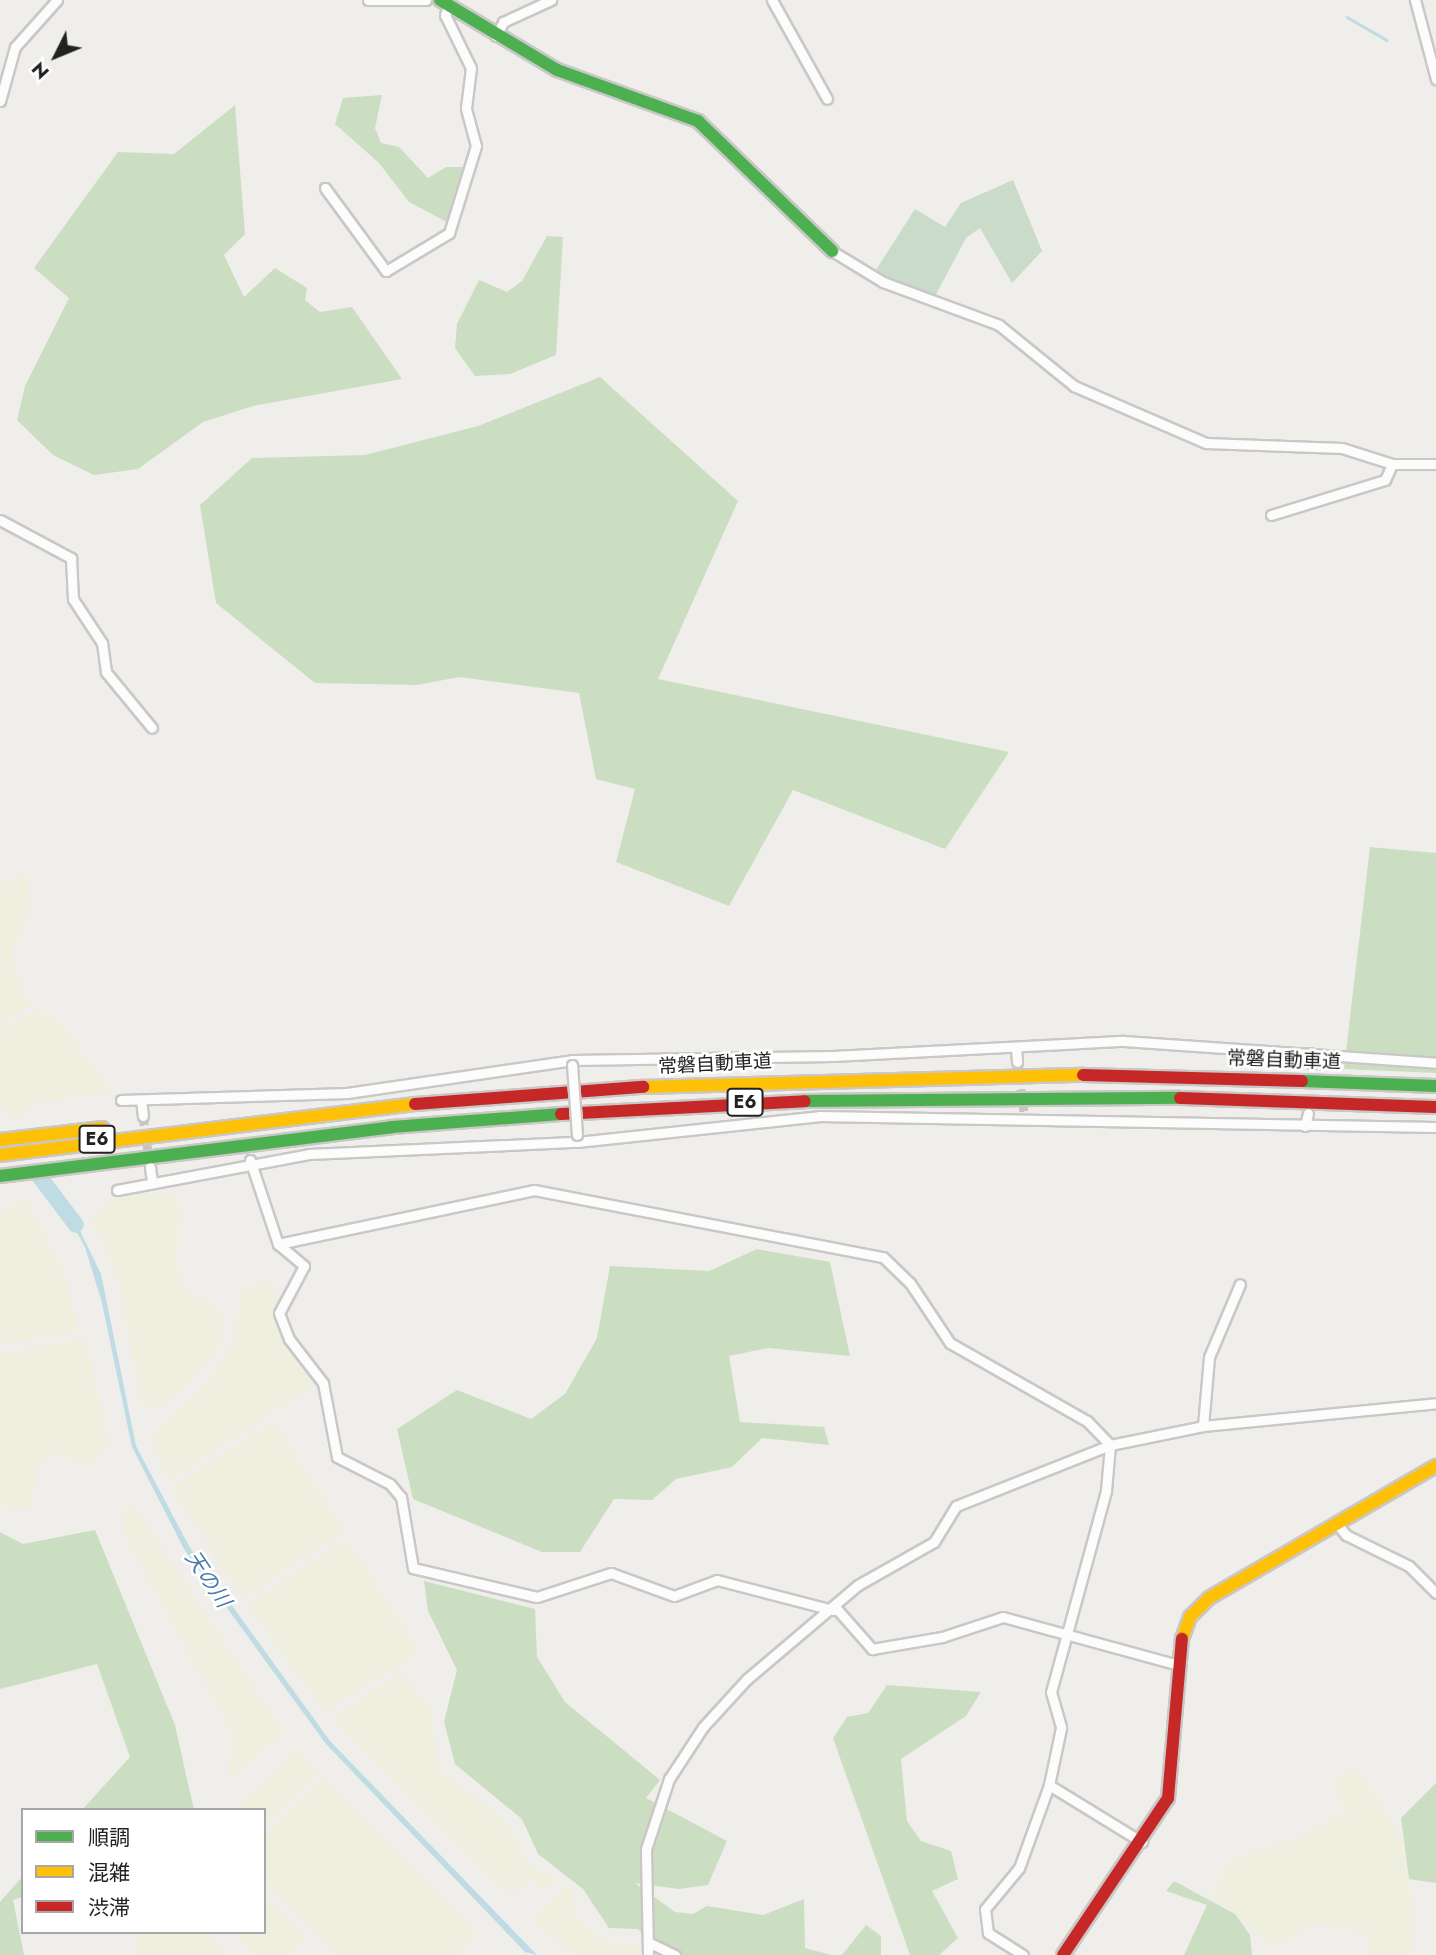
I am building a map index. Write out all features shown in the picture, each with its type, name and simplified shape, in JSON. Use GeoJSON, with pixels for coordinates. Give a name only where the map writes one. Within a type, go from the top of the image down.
{"type":"FeatureCollection","features":[{"type":"Feature","properties":{"kind":"main road"},"geometry":{"type":"LineString","coordinates":[[444,4],[557,70],[698,121],[832,251]]}},
{"type":"Feature","properties":{"kind":"main road","name":"常磐自動車道"},"geometry":{"type":"LineString","coordinates":[[0,1155],[155,1132],[579,1091],[893,1076],[1109,1074],[1436,1086]]}},
{"type":"Feature","properties":{"kind":"main road","name":"常磐自動車道"},"geometry":{"type":"LineString","coordinates":[[0,1176],[391,1126],[738,1102],[1112,1095],[1436,1107]]}},
{"type":"Feature","properties":{"kind":"main road"},"geometry":{"type":"LineString","coordinates":[[0,1140],[103,1128],[155,1132]]}},
{"type":"Feature","properties":{"kind":"main road"},"geometry":{"type":"LineString","coordinates":[[1063,1955],[1143,1842],[1172,1782],[1178,1665],[1190,1617],[1209,1598],[1436,1466]]}},
{"type":"Feature","properties":{"kind":"street"},"geometry":{"type":"LineString","coordinates":[[0,101],[15,47],[57,0]]}},
{"type":"Feature","properties":{"kind":"street"},"geometry":{"type":"LineString","coordinates":[[368,0],[426,0]]}},
{"type":"Feature","properties":{"kind":"street"},"geometry":{"type":"LineString","coordinates":[[496,36],[503,22],[551,0]]}},
{"type":"Feature","properties":{"kind":"street"},"geometry":{"type":"LineString","coordinates":[[772,0],[827,99]]}},
{"type":"Feature","properties":{"kind":"street"},"geometry":{"type":"LineString","coordinates":[[1415,0],[1436,79]]}},
{"type":"Feature","properties":{"kind":"street"},"geometry":{"type":"LineString","coordinates":[[325,188],[386,271],[449,233],[476,146],[466,108],[471,68],[445,15],[444,4]]}},
{"type":"Feature","properties":{"kind":"street"},"geometry":{"type":"LineString","coordinates":[[832,251],[891,286],[999,325],[1074,386],[1206,443],[1342,448],[1392,464],[1436,464]]}},
{"type":"Feature","properties":{"kind":"street"},"geometry":{"type":"LineString","coordinates":[[1271,515],[1385,480],[1392,464]]}},
{"type":"Feature","properties":{"kind":"street"},"geometry":{"type":"LineString","coordinates":[[0,520],[71,558],[73,599],[102,643],[106,672],[152,728]]}},
{"type":"Feature","properties":{"kind":"street"},"geometry":{"type":"LineString","coordinates":[[121,1100],[347,1093],[572,1063],[1016,1046],[1196,1042],[1436,1063]]}},
{"type":"Feature","properties":{"kind":"street"},"geometry":{"type":"LineString","coordinates":[[1016,1046],[1017,1062]]}},
{"type":"Feature","properties":{"kind":"street"},"geometry":{"type":"LineString","coordinates":[[1310,1053],[1312,1064]]}},
{"type":"Feature","properties":{"kind":"street"},"geometry":{"type":"LineString","coordinates":[[572,1063],[577,1138]]}},
{"type":"Feature","properties":{"kind":"street"},"geometry":{"type":"LineString","coordinates":[[141,1100],[143,1116]]}},
{"type":"Feature","properties":{"kind":"street"},"geometry":{"type":"LineString","coordinates":[[1305,1126],[1308,1113]]}},
{"type":"Feature","properties":{"kind":"street"},"geometry":{"type":"LineString","coordinates":[[117,1190],[250,1160],[577,1138],[819,1116],[1024,1115],[1305,1126],[1436,1127]]}},
{"type":"Feature","properties":{"kind":"street"},"geometry":{"type":"LineString","coordinates":[[250,1160],[278,1244],[304,1266],[279,1313],[304,1365],[323,1383],[337,1457],[390,1485],[401,1497],[414,1568],[537,1597],[611,1573],[674,1596],[716,1580],[835,1609],[872,1649],[1003,1617],[1063,1636],[1178,1665]]}},
{"type":"Feature","properties":{"kind":"street"},"geometry":{"type":"LineString","coordinates":[[150,1167],[152,1182]]}},
{"type":"Feature","properties":{"kind":"street"},"geometry":{"type":"LineString","coordinates":[[278,1244],[534,1189],[883,1257],[910,1283],[950,1343],[1087,1421],[1111,1446]]}},
{"type":"Feature","properties":{"kind":"street"},"geometry":{"type":"LineString","coordinates":[[1203,1426],[1209,1357],[1240,1284]]}},
{"type":"Feature","properties":{"kind":"street"},"geometry":{"type":"LineString","coordinates":[[648,1955],[650,1943],[646,1849],[669,1779],[703,1727],[747,1679],[835,1609],[858,1586],[934,1542],[956,1506],[972,1497],[1111,1446],[1203,1426],[1436,1403]]}},
{"type":"Feature","properties":{"kind":"street"},"geometry":{"type":"LineString","coordinates":[[1023,1955],[988,1933],[985,1909],[1019,1868],[1049,1785],[1061,1728],[1051,1692],[1063,1636],[1106,1491],[1111,1446]]}},
{"type":"Feature","properties":{"kind":"street"},"geometry":{"type":"LineString","coordinates":[[1336,1522],[1346,1535],[1409,1566],[1436,1593]]}},
{"type":"Feature","properties":{"kind":"street"},"geometry":{"type":"LineString","coordinates":[[1049,1785],[1143,1842]]}},
{"type":"Feature","properties":{"kind":"street"},"geometry":{"type":"LineString","coordinates":[[650,1943],[675,1955]]}},
{"type":"Feature","properties":{"kind":"green space"},"geometry":{"type":"Polygon","coordinates":[[[382,95],[375,128],[381,143],[399,147],[428,178],[446,167],[472,167],[458,228],[409,202],[379,163],[335,124],[343,98],[382,95]]]}},
{"type":"Feature","properties":{"kind":"green space"},"geometry":{"type":"Polygon","coordinates":[[[235,105],[245,234],[224,255],[244,297],[275,268],[307,288],[305,300],[320,312],[352,307],[402,379],[253,406],[203,422],[138,469],[94,475],[53,455],[17,420],[25,386],[69,298],[34,268],[118,152],[174,154],[235,105]]]}},
{"type":"Feature","properties":{"kind":"green space"},"geometry":{"type":"Polygon","coordinates":[[[1013,180],[1042,251],[1012,283],[980,228],[966,238],[933,300],[874,273],[915,209],[945,227],[961,203],[1013,180]]]}},
{"type":"Feature","properties":{"kind":"green space"},"geometry":{"type":"Polygon","coordinates":[[[547,236],[563,237],[556,355],[510,374],[475,376],[455,348],[457,324],[479,280],[507,292],[522,281],[547,236]]]}},
{"type":"Feature","properties":{"kind":"green space"},"geometry":{"type":"Polygon","coordinates":[[[600,377],[738,501],[658,679],[1009,752],[945,849],[793,790],[729,906],[616,862],[635,789],[596,779],[579,693],[459,677],[417,685],[315,683],[216,603],[200,505],[252,458],[365,455],[478,426],[600,377]]]}},
{"type":"Feature","properties":{"kind":"green space"},"geometry":{"type":"Polygon","coordinates":[[[1370,847],[1436,853],[1436,1073],[1344,1069],[1370,847]]]}},
{"type":"Feature","properties":{"kind":"green space"},"geometry":{"type":"Polygon","coordinates":[[[25,871],[30,911],[10,952],[23,993],[34,1005],[0,1023],[0,885],[25,871]]]}},
{"type":"Feature","properties":{"kind":"green space"},"geometry":{"type":"Polygon","coordinates":[[[37,1010],[62,1023],[112,1093],[32,1103],[16,1119],[0,1107],[0,1029],[37,1010]]]}},
{"type":"Feature","properties":{"kind":"green space"},"geometry":{"type":"Polygon","coordinates":[[[169,1190],[179,1206],[177,1267],[189,1294],[215,1303],[225,1323],[216,1351],[190,1384],[162,1408],[150,1409],[141,1401],[118,1281],[92,1218],[110,1198],[169,1190]]]}},
{"type":"Feature","properties":{"kind":"green space"},"geometry":{"type":"Polygon","coordinates":[[[25,1197],[66,1276],[78,1331],[0,1344],[0,1213],[25,1197]]]}},
{"type":"Feature","properties":{"kind":"green space"},"geometry":{"type":"Polygon","coordinates":[[[757,1249],[830,1262],[850,1356],[768,1348],[729,1356],[740,1422],[824,1427],[829,1445],[762,1438],[732,1467],[676,1479],[652,1500],[614,1499],[580,1552],[542,1552],[413,1499],[397,1429],[457,1390],[531,1419],[565,1394],[597,1338],[610,1266],[709,1271],[757,1249]]]}},
{"type":"Feature","properties":{"kind":"green space"},"geometry":{"type":"Polygon","coordinates":[[[267,1280],[279,1298],[273,1313],[291,1355],[315,1385],[168,1482],[150,1436],[213,1376],[237,1335],[239,1291],[267,1280]]]}},
{"type":"Feature","properties":{"kind":"green space"},"geometry":{"type":"Polygon","coordinates":[[[86,1339],[110,1446],[90,1466],[61,1454],[37,1464],[32,1506],[15,1510],[0,1502],[0,1353],[86,1339]]]}},
{"type":"Feature","properties":{"kind":"green space"},"geometry":{"type":"Polygon","coordinates":[[[273,1421],[344,1531],[243,1598],[171,1488],[273,1421]]]}},
{"type":"Feature","properties":{"kind":"green space"},"geometry":{"type":"Polygon","coordinates":[[[131,1500],[284,1732],[228,1782],[231,1731],[126,1538],[123,1520],[131,1500]]]}},
{"type":"Feature","properties":{"kind":"green space"},"geometry":{"type":"Polygon","coordinates":[[[95,1530],[175,1725],[194,1808],[84,1808],[130,1757],[97,1664],[0,1689],[0,1532],[23,1544],[95,1530]]]}},
{"type":"Feature","properties":{"kind":"green space"},"geometry":{"type":"Polygon","coordinates":[[[347,1539],[420,1652],[325,1711],[247,1605],[347,1539]]]}},
{"type":"Feature","properties":{"kind":"green space"},"geometry":{"type":"Polygon","coordinates":[[[424,1581],[535,1609],[537,1657],[565,1702],[660,1780],[646,1798],[727,1841],[708,1885],[679,1889],[635,1883],[675,1912],[693,1914],[707,1906],[763,1915],[804,1899],[805,1948],[831,1955],[679,1955],[637,1929],[609,1928],[583,1889],[538,1854],[522,1819],[455,1764],[444,1722],[457,1670],[428,1611],[424,1581]]]}},
{"type":"Feature","properties":{"kind":"green space"},"geometry":{"type":"Polygon","coordinates":[[[401,1673],[431,1706],[439,1770],[507,1820],[526,1862],[558,1880],[542,1893],[530,1880],[511,1895],[332,1718],[401,1673]]]}},
{"type":"Feature","properties":{"kind":"green space"},"geometry":{"type":"Polygon","coordinates":[[[887,1685],[981,1692],[966,1716],[901,1759],[907,1821],[921,1841],[951,1851],[958,1879],[932,1891],[958,1938],[939,1955],[910,1955],[833,1738],[847,1717],[868,1713],[887,1685]]]}},
{"type":"Feature","properties":{"kind":"green space"},"geometry":{"type":"Polygon","coordinates":[[[298,1748],[318,1773],[266,1823],[266,1808],[236,1808],[298,1748]]]}},
{"type":"Feature","properties":{"kind":"green space"},"geometry":{"type":"Polygon","coordinates":[[[1357,1769],[1401,1835],[1415,1918],[1411,1955],[1367,1955],[1369,1935],[1319,1923],[1273,1946],[1213,1895],[1229,1860],[1296,1838],[1347,1812],[1331,1780],[1357,1769]]]}},
{"type":"Feature","properties":{"kind":"green space"},"geometry":{"type":"Polygon","coordinates":[[[324,1776],[476,1933],[459,1950],[464,1955],[339,1955],[266,1881],[266,1833],[324,1776]]]}},
{"type":"Feature","properties":{"kind":"green space"},"geometry":{"type":"Polygon","coordinates":[[[1436,1783],[1436,1883],[1409,1879],[1401,1818],[1436,1783]]]}},
{"type":"Feature","properties":{"kind":"green space"},"geometry":{"type":"Polygon","coordinates":[[[21,1878],[21,1898],[13,1900],[24,1955],[0,1955],[0,1902],[21,1878]]]}},
{"type":"Feature","properties":{"kind":"green space"},"geometry":{"type":"Polygon","coordinates":[[[1174,1881],[1235,1914],[1250,1935],[1252,1955],[1184,1955],[1207,1905],[1166,1891],[1174,1881]]]}},
{"type":"Feature","properties":{"kind":"green space"},"geometry":{"type":"Polygon","coordinates":[[[564,1886],[571,1889],[577,1916],[602,1941],[642,1946],[640,1955],[573,1955],[533,1919],[564,1886]]]}},
{"type":"Feature","properties":{"kind":"green space"},"geometry":{"type":"Polygon","coordinates":[[[266,1898],[306,1938],[292,1955],[254,1955],[234,1934],[266,1934],[266,1898]]]}},
{"type":"Feature","properties":{"kind":"green space"},"geometry":{"type":"Polygon","coordinates":[[[866,1925],[881,1936],[881,1955],[842,1955],[866,1925]]]}},
{"type":"Feature","properties":{"kind":"green space"},"geometry":{"type":"Polygon","coordinates":[[[135,1934],[207,1934],[227,1955],[135,1955],[135,1934]]]}},
{"type":"Feature","properties":{"kind":"water"},"geometry":{"type":"Polygon","coordinates":[[[68,1206],[101,1274],[136,1446],[189,1546],[330,1741],[537,1955],[525,1952],[326,1744],[184,1549],[132,1447],[102,1303],[85,1247],[63,1208],[68,1206]]]}},
{"type":"Feature","properties":{"kind":"waterway"},"geometry":{"type":"LineString","coordinates":[[1347,17],[1387,40]]}},
{"type":"Feature","properties":{"kind":"waterway","name":"天の川"},"geometry":{"type":"LineString","coordinates":[[39,1176],[76,1225]]}},
{"type":"Feature","properties":{"kind":"tunnel"},"geometry":{"type":"LineString","coordinates":[[1017,1062],[1024,1112]]}},
{"type":"Feature","properties":{"kind":"tunnel"},"geometry":{"type":"LineString","coordinates":[[143,1116],[149,1159]]}},
{"type":"Feature","properties":{"kind":"traffic: fast"},"geometry":{"type":"LineString","coordinates":[[440,0],[557,70],[698,121],[832,251]]}},
{"type":"Feature","properties":{"kind":"traffic: fast"},"geometry":{"type":"LineString","coordinates":[[1302,1081],[1436,1086]]}},
{"type":"Feature","properties":{"kind":"traffic: fast"},"geometry":{"type":"LineString","coordinates":[[805,1101],[1180,1098]]}},
{"type":"Feature","properties":{"kind":"traffic: fast"},"geometry":{"type":"LineString","coordinates":[[0,1176],[392,1127],[561,1114]]}},
{"type":"Feature","properties":{"kind":"traffic: slow"},"geometry":{"type":"LineString","coordinates":[[643,1087],[1083,1075]]}},
{"type":"Feature","properties":{"kind":"traffic: slow"},"geometry":{"type":"LineString","coordinates":[[0,1155],[415,1104]]}},
{"type":"Feature","properties":{"kind":"traffic: slow"},"geometry":{"type":"LineString","coordinates":[[0,1140],[102,1128]]}},
{"type":"Feature","properties":{"kind":"traffic: slow"},"geometry":{"type":"LineString","coordinates":[[1182,1639],[1190,1617],[1209,1598],[1436,1466]]}},
{"type":"Feature","properties":{"kind":"traffic: jam"},"geometry":{"type":"LineString","coordinates":[[1083,1075],[1302,1081]]}},
{"type":"Feature","properties":{"kind":"traffic: jam"},"geometry":{"type":"LineString","coordinates":[[415,1104],[643,1087]]}},
{"type":"Feature","properties":{"kind":"traffic: jam"},"geometry":{"type":"LineString","coordinates":[[1180,1098],[1436,1107]]}},
{"type":"Feature","properties":{"kind":"traffic: jam"},"geometry":{"type":"LineString","coordinates":[[561,1114],[805,1101]]}},
{"type":"Feature","properties":{"kind":"traffic: jam"},"geometry":{"type":"LineString","coordinates":[[1063,1955],[1168,1798],[1182,1639]]}}]}
